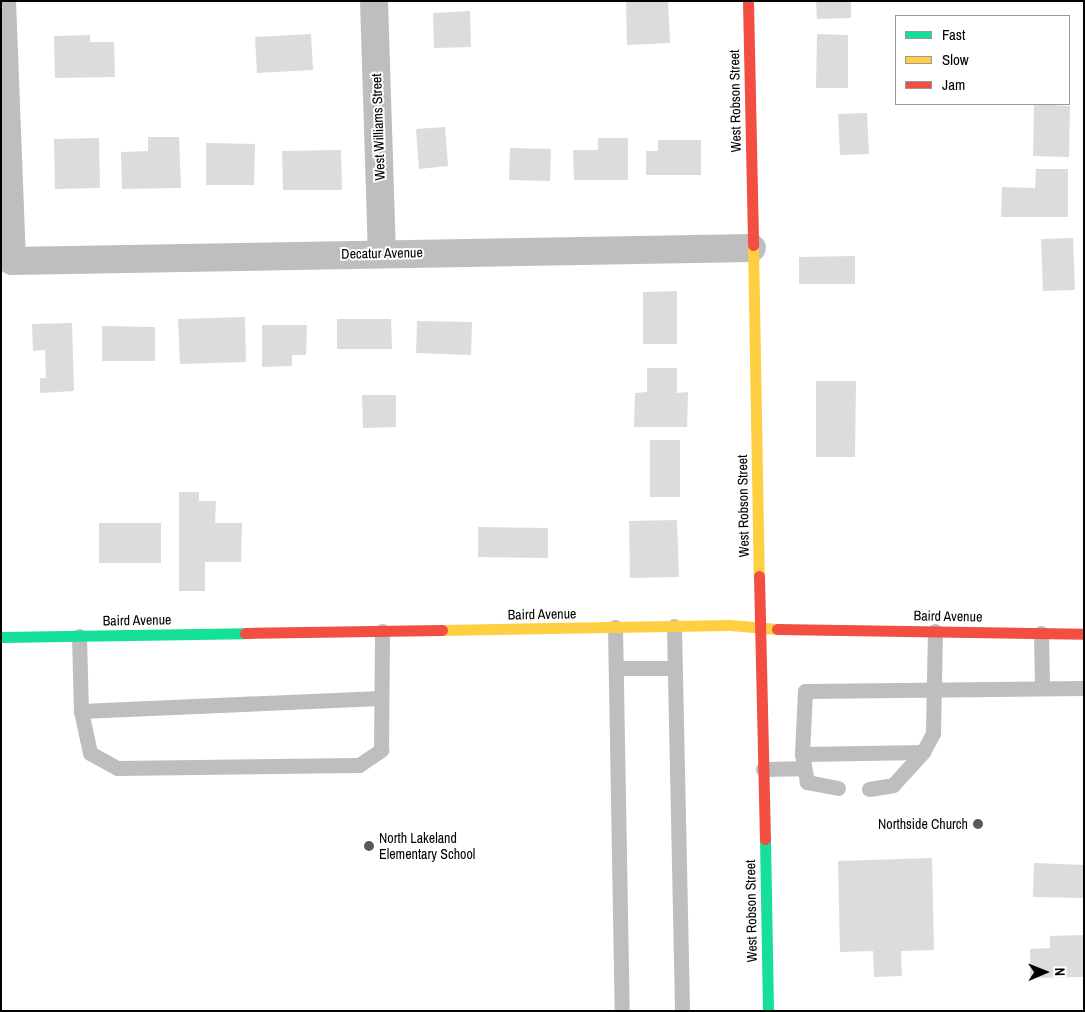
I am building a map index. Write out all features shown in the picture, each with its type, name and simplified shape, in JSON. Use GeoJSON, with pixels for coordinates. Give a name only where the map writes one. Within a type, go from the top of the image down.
{"type":"FeatureCollection","features":[{"type":"Feature","properties":{"kind":"street","name":"Decatur Avenue"},"geometry":{"type":"LineString","coordinates":[[2,1],[12,260],[752,248]]}},
{"type":"Feature","properties":{"kind":"street","name":"West Williams Street"},"geometry":{"type":"LineString","coordinates":[[374,1],[382,253]]}},
{"type":"Feature","properties":{"kind":"street","name":"West Robson Street"},"geometry":{"type":"LineString","coordinates":[[748,1],[768,1011]]}},
{"type":"Feature","properties":{"kind":"street","name":"Baird Avenue"},"geometry":{"type":"LineString","coordinates":[[1,637],[674,626],[1084,634]]}},
{"type":"Feature","properties":{"kind":"lane"},"geometry":{"type":"LineString","coordinates":[[674,626],[673,668],[682,1011]]}},
{"type":"Feature","properties":{"kind":"lane"},"geometry":{"type":"LineString","coordinates":[[615,627],[622,1011]]}},
{"type":"Feature","properties":{"kind":"lane"},"geometry":{"type":"LineString","coordinates":[[869,789],[893,785],[923,752],[933,733],[935,631]]}},
{"type":"Feature","properties":{"kind":"lane"},"geometry":{"type":"LineString","coordinates":[[79,636],[81,711],[90,753],[117,768],[360,765],[381,750],[382,632]]}},
{"type":"Feature","properties":{"kind":"lane"},"geometry":{"type":"LineString","coordinates":[[1041,633],[1042,687]]}},
{"type":"Feature","properties":{"kind":"lane"},"geometry":{"type":"LineString","coordinates":[[616,668],[673,668]]}},
{"type":"Feature","properties":{"kind":"lane"},"geometry":{"type":"LineString","coordinates":[[838,788],[807,782],[802,761],[805,691],[1084,688]]}},
{"type":"Feature","properties":{"kind":"lane"},"geometry":{"type":"LineString","coordinates":[[81,711],[381,698]]}},
{"type":"Feature","properties":{"kind":"lane"},"geometry":{"type":"LineString","coordinates":[[763,769],[802,761],[923,752]]}},
{"type":"Feature","properties":{"kind":"building"},"geometry":{"type":"Polygon","coordinates":[[[626,1],[668,1],[670,43],[627,45],[626,1]]]}},
{"type":"Feature","properties":{"kind":"building"},"geometry":{"type":"Polygon","coordinates":[[[816,1],[851,1],[851,18],[817,19],[816,1]]]}},
{"type":"Feature","properties":{"kind":"building"},"geometry":{"type":"Polygon","coordinates":[[[470,11],[471,47],[434,48],[433,13],[470,11]]]}},
{"type":"Feature","properties":{"kind":"building"},"geometry":{"type":"Polygon","coordinates":[[[311,34],[313,70],[257,73],[255,37],[311,34]]]}},
{"type":"Feature","properties":{"kind":"building"},"geometry":{"type":"Polygon","coordinates":[[[817,34],[848,35],[848,88],[816,88],[817,34]]]}},
{"type":"Feature","properties":{"kind":"building"},"geometry":{"type":"Polygon","coordinates":[[[90,35],[90,42],[114,42],[115,77],[55,78],[54,36],[90,35]]]}},
{"type":"Feature","properties":{"kind":"building"},"geometry":{"type":"Polygon","coordinates":[[[1034,105],[1070,106],[1069,157],[1033,156],[1034,105]]]}},
{"type":"Feature","properties":{"kind":"building"},"geometry":{"type":"Polygon","coordinates":[[[867,113],[869,154],[840,155],[838,114],[867,113]]]}},
{"type":"Feature","properties":{"kind":"building"},"geometry":{"type":"Polygon","coordinates":[[[445,127],[448,166],[419,169],[416,129],[445,127]]]}},
{"type":"Feature","properties":{"kind":"building"},"geometry":{"type":"Polygon","coordinates":[[[148,137],[179,137],[181,188],[122,189],[121,152],[148,151],[148,137]]]}},
{"type":"Feature","properties":{"kind":"building"},"geometry":{"type":"Polygon","coordinates":[[[99,138],[100,188],[55,189],[54,139],[99,138]]]}},
{"type":"Feature","properties":{"kind":"building"},"geometry":{"type":"Polygon","coordinates":[[[598,138],[628,138],[628,180],[574,180],[573,150],[598,150],[598,138]]]}},
{"type":"Feature","properties":{"kind":"building"},"geometry":{"type":"Polygon","coordinates":[[[658,140],[701,140],[701,175],[646,175],[646,151],[658,151],[658,140]]]}},
{"type":"Feature","properties":{"kind":"building"},"geometry":{"type":"Polygon","coordinates":[[[206,143],[255,144],[254,185],[206,185],[206,143]]]}},
{"type":"Feature","properties":{"kind":"building"},"geometry":{"type":"Polygon","coordinates":[[[510,148],[551,149],[550,181],[509,180],[510,148]]]}},
{"type":"Feature","properties":{"kind":"building"},"geometry":{"type":"Polygon","coordinates":[[[341,150],[342,190],[283,190],[282,151],[341,150]]]}},
{"type":"Feature","properties":{"kind":"building"},"geometry":{"type":"Polygon","coordinates":[[[1036,169],[1068,169],[1068,217],[1001,217],[1002,187],[1035,188],[1036,169]]]}},
{"type":"Feature","properties":{"kind":"building"},"geometry":{"type":"Polygon","coordinates":[[[1073,238],[1075,290],[1043,291],[1041,239],[1073,238]]]}},
{"type":"Feature","properties":{"kind":"building"},"geometry":{"type":"Polygon","coordinates":[[[855,256],[855,284],[799,284],[799,257],[855,256]]]}},
{"type":"Feature","properties":{"kind":"building"},"geometry":{"type":"Polygon","coordinates":[[[677,291],[677,344],[643,344],[643,292],[677,291]]]}},
{"type":"Feature","properties":{"kind":"building"},"geometry":{"type":"Polygon","coordinates":[[[245,317],[246,362],[180,364],[178,319],[245,317]]]}},
{"type":"Feature","properties":{"kind":"building"},"geometry":{"type":"Polygon","coordinates":[[[337,319],[391,319],[392,349],[337,349],[337,319]]]}},
{"type":"Feature","properties":{"kind":"building"},"geometry":{"type":"Polygon","coordinates":[[[417,321],[472,322],[471,355],[416,353],[417,321]]]}},
{"type":"Feature","properties":{"kind":"building"},"geometry":{"type":"Polygon","coordinates":[[[72,323],[74,391],[40,393],[40,378],[46,378],[45,350],[33,351],[32,324],[72,323]]]}},
{"type":"Feature","properties":{"kind":"building"},"geometry":{"type":"Polygon","coordinates":[[[262,325],[307,325],[306,355],[292,355],[292,366],[262,367],[262,325]]]}},
{"type":"Feature","properties":{"kind":"building"},"geometry":{"type":"Polygon","coordinates":[[[102,326],[155,327],[155,361],[102,361],[102,326]]]}},
{"type":"Feature","properties":{"kind":"building"},"geometry":{"type":"Polygon","coordinates":[[[647,368],[677,368],[677,393],[688,392],[687,427],[634,427],[635,393],[647,392],[647,368]]]}},
{"type":"Feature","properties":{"kind":"building"},"geometry":{"type":"Polygon","coordinates":[[[816,381],[856,381],[855,457],[816,457],[816,381]]]}},
{"type":"Feature","properties":{"kind":"building"},"geometry":{"type":"Polygon","coordinates":[[[362,395],[396,395],[396,427],[363,428],[362,395]]]}},
{"type":"Feature","properties":{"kind":"building"},"geometry":{"type":"Polygon","coordinates":[[[650,440],[680,440],[680,497],[650,497],[650,440]]]}},
{"type":"Feature","properties":{"kind":"building"},"geometry":{"type":"Polygon","coordinates":[[[179,492],[199,492],[199,501],[216,501],[215,523],[242,523],[241,562],[205,562],[205,591],[179,591],[179,492]]]}},
{"type":"Feature","properties":{"kind":"building"},"geometry":{"type":"Polygon","coordinates":[[[677,520],[679,577],[630,578],[629,521],[677,520]]]}},
{"type":"Feature","properties":{"kind":"building"},"geometry":{"type":"Polygon","coordinates":[[[99,523],[161,523],[161,563],[99,563],[99,523]]]}},
{"type":"Feature","properties":{"kind":"building"},"geometry":{"type":"Polygon","coordinates":[[[478,527],[548,528],[548,558],[478,557],[478,527]]]}},
{"type":"Feature","properties":{"kind":"building"},"geometry":{"type":"Polygon","coordinates":[[[932,858],[934,950],[901,951],[902,976],[874,977],[873,951],[840,952],[838,861],[932,858]]]}},
{"type":"Feature","properties":{"kind":"building"},"geometry":{"type":"Polygon","coordinates":[[[1034,863],[1084,865],[1084,898],[1033,897],[1034,863]]]}},
{"type":"Feature","properties":{"kind":"building"},"geometry":{"type":"Polygon","coordinates":[[[1084,935],[1084,977],[1030,978],[1030,949],[1050,948],[1050,936],[1084,935]]]}},
{"type":"Feature","properties":{"kind":"traffic: fast"},"geometry":{"type":"LineString","coordinates":[[1,637],[245,633]]}},
{"type":"Feature","properties":{"kind":"traffic: fast"},"geometry":{"type":"LineString","coordinates":[[765,839],[768,1011]]}},
{"type":"Feature","properties":{"kind":"traffic: slow"},"geometry":{"type":"LineString","coordinates":[[753,245],[759,576]]}},
{"type":"Feature","properties":{"kind":"traffic: slow"},"geometry":{"type":"LineString","coordinates":[[442,630],[730,625],[777,629]]}},
{"type":"Feature","properties":{"kind":"traffic: jam"},"geometry":{"type":"LineString","coordinates":[[748,1],[753,245]]}},
{"type":"Feature","properties":{"kind":"traffic: jam"},"geometry":{"type":"LineString","coordinates":[[759,576],[765,839]]}},
{"type":"Feature","properties":{"kind":"traffic: jam"},"geometry":{"type":"LineString","coordinates":[[777,629],[1084,634]]}},
{"type":"Feature","properties":{"kind":"traffic: jam"},"geometry":{"type":"LineString","coordinates":[[245,633],[442,630]]}},
{"type":"Feature","properties":{"kind":"place","name":"Northside Church"},"geometry":{"type":"Point","coordinates":[978,824]}},
{"type":"Feature","properties":{"kind":"place","name":"North Lakeland Elementary School"},"geometry":{"type":"Point","coordinates":[369,846]}}]}
